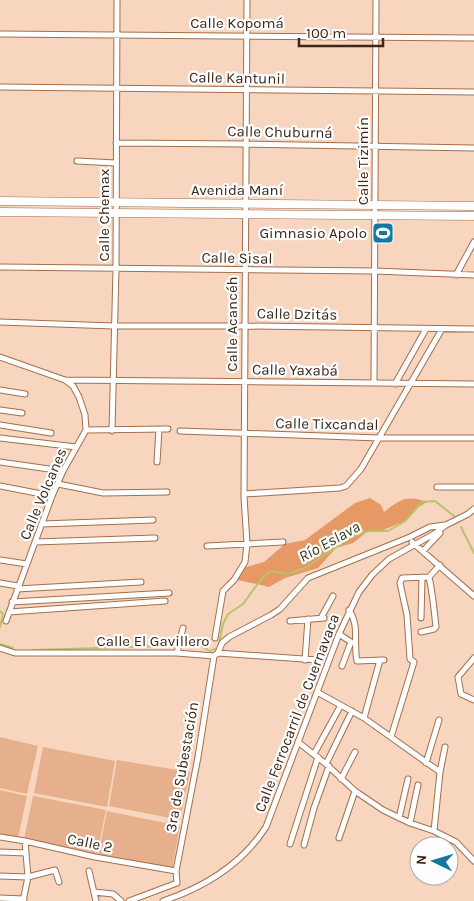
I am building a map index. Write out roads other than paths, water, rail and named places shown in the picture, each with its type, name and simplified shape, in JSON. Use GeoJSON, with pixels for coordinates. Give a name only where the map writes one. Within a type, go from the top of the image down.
{"type":"FeatureCollection","features":[{"type":"Feature","properties":{"kind":"street","name":"Calle Chemax"},"geometry":{"type":"LineString","coordinates":[[112,431],[116,269],[117,0]]}},
{"type":"Feature","properties":{"kind":"street","name":"Calle Acancéh"},"geometry":{"type":"LineString","coordinates":[[215,638],[223,591],[234,580],[246,562],[247,543],[244,494],[244,382],[247,0]]}},
{"type":"Feature","properties":{"kind":"street","name":"Calle Tizimín"},"geometry":{"type":"LineString","coordinates":[[374,383],[376,0]]}},
{"type":"Feature","properties":{"kind":"street","name":"Calle Kopomá"},"geometry":{"type":"LineString","coordinates":[[0,34],[474,38]]}},
{"type":"Feature","properties":{"kind":"street","name":"Calle Kantunil"},"geometry":{"type":"LineString","coordinates":[[0,87],[474,92]]}},
{"type":"Feature","properties":{"kind":"street","name":"Calle Chuburná"},"geometry":{"type":"LineString","coordinates":[[116,143],[474,148]]}},
{"type":"Feature","properties":{"kind":"street"},"geometry":{"type":"LineString","coordinates":[[76,161],[116,163]]}},
{"type":"Feature","properties":{"kind":"street","name":"Avenida Maní"},"geometry":{"type":"LineString","coordinates":[[0,201],[474,206]]}},
{"type":"Feature","properties":{"kind":"street","name":"Avenida Maní"},"geometry":{"type":"LineString","coordinates":[[0,212],[474,216]]}},
{"type":"Feature","properties":{"kind":"street"},"geometry":{"type":"LineString","coordinates":[[456,275],[474,242]]}},
{"type":"Feature","properties":{"kind":"street","name":"Calle Sisal"},"geometry":{"type":"LineString","coordinates":[[0,268],[375,271],[474,275]]}},
{"type":"Feature","properties":{"kind":"street","name":"Calle Dzitás"},"geometry":{"type":"LineString","coordinates":[[0,322],[114,326],[474,329]]}},
{"type":"Feature","properties":{"kind":"street"},"geometry":{"type":"LineString","coordinates":[[395,384],[426,329]]}},
{"type":"Feature","properties":{"kind":"street"},"geometry":{"type":"LineString","coordinates":[[244,494],[340,488],[346,486],[354,479],[442,330]]}},
{"type":"Feature","properties":{"kind":"street","name":"Calle Yaxabá"},"geometry":{"type":"LineString","coordinates":[[0,357],[65,380],[474,384]]}},
{"type":"Feature","properties":{"kind":"street"},"geometry":{"type":"LineString","coordinates":[[65,380],[73,386],[79,397],[85,414],[86,430],[168,429]]}},
{"type":"Feature","properties":{"kind":"street"},"geometry":{"type":"LineString","coordinates":[[0,390],[25,394]]}},
{"type":"Feature","properties":{"kind":"street"},"geometry":{"type":"LineString","coordinates":[[0,410],[22,413]]}},
{"type":"Feature","properties":{"kind":"street"},"geometry":{"type":"LineString","coordinates":[[0,425],[51,433]]}},
{"type":"Feature","properties":{"kind":"street"},"geometry":{"type":"LineString","coordinates":[[157,462],[159,429]]}},
{"type":"Feature","properties":{"kind":"street","name":"Calle Volcanes"},"geometry":{"type":"LineString","coordinates":[[6,621],[52,496],[63,471],[86,430]]}},
{"type":"Feature","properties":{"kind":"street","name":"Calle Tixcandal"},"geometry":{"type":"LineString","coordinates":[[180,431],[379,438],[474,438]]}},
{"type":"Feature","properties":{"kind":"street"},"geometry":{"type":"LineString","coordinates":[[0,438],[76,447]]}},
{"type":"Feature","properties":{"kind":"street"},"geometry":{"type":"LineString","coordinates":[[0,462],[63,471]]}},
{"type":"Feature","properties":{"kind":"street"},"geometry":{"type":"LineString","coordinates":[[58,484],[103,493],[167,492]]}},
{"type":"Feature","properties":{"kind":"street"},"geometry":{"type":"LineString","coordinates":[[0,486],[52,496]]}},
{"type":"Feature","properties":{"kind":"street"},"geometry":{"type":"LineString","coordinates":[[437,487],[474,487]]}},
{"type":"Feature","properties":{"kind":"street"},"geometry":{"type":"LineString","coordinates":[[423,551],[446,525],[471,515],[474,509]]}},
{"type":"Feature","properties":{"kind":"street"},"geometry":{"type":"LineString","coordinates":[[42,524],[153,520]]}},
{"type":"Feature","properties":{"kind":"street","name":"Calle El Gavillero"},"geometry":{"type":"LineString","coordinates":[[0,648],[15,652],[50,654],[216,654],[222,643],[229,637],[280,609],[308,578],[410,537],[430,527],[446,525]]}},
{"type":"Feature","properties":{"kind":"street","name":"Calle Ferrocarril de Cuernavaca"},"geometry":{"type":"LineString","coordinates":[[163,901],[177,899],[215,878],[246,853],[260,836],[272,816],[316,692],[349,610],[359,592],[372,575],[389,559],[434,534],[446,525]]}},
{"type":"Feature","properties":{"kind":"street"},"geometry":{"type":"LineString","coordinates":[[410,537],[414,544],[474,596]]}},
{"type":"Feature","properties":{"kind":"street"},"geometry":{"type":"LineString","coordinates":[[35,542],[155,538]]}},
{"type":"Feature","properties":{"kind":"street"},"geometry":{"type":"LineString","coordinates":[[207,546],[283,542]]}},
{"type":"Feature","properties":{"kind":"street"},"geometry":{"type":"LineString","coordinates":[[0,560],[27,564]]}},
{"type":"Feature","properties":{"kind":"street"},"geometry":{"type":"LineString","coordinates":[[391,737],[414,662],[410,659],[407,615],[400,584],[403,578],[429,577],[440,566]]}},
{"type":"Feature","properties":{"kind":"street"},"geometry":{"type":"LineString","coordinates":[[421,618],[422,577]]}},
{"type":"Feature","properties":{"kind":"street"},"geometry":{"type":"LineString","coordinates":[[421,632],[436,627],[433,604],[434,596],[429,577]]}},
{"type":"Feature","properties":{"kind":"street"},"geometry":{"type":"LineString","coordinates":[[0,583],[18,588],[141,582]]}},
{"type":"Feature","properties":{"kind":"street"},"geometry":{"type":"LineString","coordinates":[[393,584],[400,584]]}},
{"type":"Feature","properties":{"kind":"street"},"geometry":{"type":"LineString","coordinates":[[12,602],[169,593]]}},
{"type":"Feature","properties":{"kind":"street"},"geometry":{"type":"LineString","coordinates":[[290,621],[323,618],[333,596]]}},
{"type":"Feature","properties":{"kind":"street"},"geometry":{"type":"LineString","coordinates":[[8,612],[165,601]]}},
{"type":"Feature","properties":{"kind":"street"},"geometry":{"type":"LineString","coordinates":[[349,610],[354,616],[356,625],[357,659],[359,661],[382,660],[364,718]]}},
{"type":"Feature","properties":{"kind":"street"},"geometry":{"type":"LineString","coordinates":[[305,660],[308,619]]}},
{"type":"Feature","properties":{"kind":"street"},"geometry":{"type":"LineString","coordinates":[[177,653],[183,628]]}},
{"type":"Feature","properties":{"kind":"street"},"geometry":{"type":"LineString","coordinates":[[339,634],[351,642],[342,666]]}},
{"type":"Feature","properties":{"kind":"street"},"geometry":{"type":"LineString","coordinates":[[216,654],[318,660]]}},
{"type":"Feature","properties":{"kind":"street","name":"3ra de Subestación"},"geometry":{"type":"LineString","coordinates":[[129,901],[177,883],[176,871],[216,654]]}},
{"type":"Feature","properties":{"kind":"street"},"geometry":{"type":"LineString","coordinates":[[474,658],[458,677],[461,694],[474,700]]}},
{"type":"Feature","properties":{"kind":"street"},"geometry":{"type":"LineString","coordinates":[[316,692],[364,718],[440,772]]}},
{"type":"Feature","properties":{"kind":"street"},"geometry":{"type":"LineString","coordinates":[[290,844],[316,756],[341,705]]}},
{"type":"Feature","properties":{"kind":"street"},"geometry":{"type":"LineString","coordinates":[[304,845],[327,765],[352,711]]}},
{"type":"Feature","properties":{"kind":"street"},"geometry":{"type":"LineString","coordinates":[[426,763],[438,720]]}},
{"type":"Feature","properties":{"kind":"street"},"geometry":{"type":"LineString","coordinates":[[298,742],[355,791],[382,810],[456,842],[474,861]]}},
{"type":"Feature","properties":{"kind":"street"},"geometry":{"type":"LineString","coordinates":[[434,831],[440,772],[445,747]]}},
{"type":"Feature","properties":{"kind":"street"},"geometry":{"type":"LineString","coordinates":[[341,779],[355,752]]}},
{"type":"Feature","properties":{"kind":"street"},"geometry":{"type":"LineString","coordinates":[[399,818],[408,778]]}},
{"type":"Feature","properties":{"kind":"street"},"geometry":{"type":"LineString","coordinates":[[410,823],[418,785]]}},
{"type":"Feature","properties":{"kind":"street"},"geometry":{"type":"LineString","coordinates":[[339,838],[355,791]]}},
{"type":"Feature","properties":{"kind":"street","name":"Calle 2"},"geometry":{"type":"LineString","coordinates":[[0,837],[94,857],[176,871]]}},
{"type":"Feature","properties":{"kind":"street"},"geometry":{"type":"LineString","coordinates":[[0,898],[23,900],[28,877],[26,841]]}},
{"type":"Feature","properties":{"kind":"street"},"geometry":{"type":"LineString","coordinates":[[0,852],[26,853]]}},
{"type":"Feature","properties":{"kind":"street"},"geometry":{"type":"LineString","coordinates":[[0,876],[28,877],[55,870],[59,882]]}},
{"type":"Feature","properties":{"kind":"street"},"geometry":{"type":"LineString","coordinates":[[89,871],[96,901]]}},
{"type":"Feature","properties":{"kind":"street"},"geometry":{"type":"LineString","coordinates":[[94,892],[113,894],[121,901]]}},
{"type":"Feature","properties":{"kind":"waterway","name":"Río Eslava"},"geometry":{"type":"LineString","coordinates":[[186,645],[201,646],[210,651],[218,648],[223,624],[228,614],[243,604],[259,582],[270,571],[288,574],[303,569],[352,537],[368,531],[388,531],[405,521],[422,502],[435,501],[454,516]]}},
{"type":"Feature","properties":{"kind":"waterway","name":"Río Eslava"},"geometry":{"type":"LineString","coordinates":[[461,527],[474,553]]}},
{"type":"Feature","properties":{"kind":"waterway","name":"Río Eslava"},"geometry":{"type":"LineString","coordinates":[[0,611],[3,614],[0,627]]}},
{"type":"Feature","properties":{"kind":"waterway","name":"Río Eslava"},"geometry":{"type":"LineString","coordinates":[[0,644],[13,648]]}},
{"type":"Feature","properties":{"kind":"waterway","name":"Río Eslava"},"geometry":{"type":"LineString","coordinates":[[33,650],[177,644]]}},
{"type":"Feature","properties":{"kind":"place","name":"Gimnasio Apolo"},"geometry":{"type":"Point","coordinates":[383,233]}}]}
